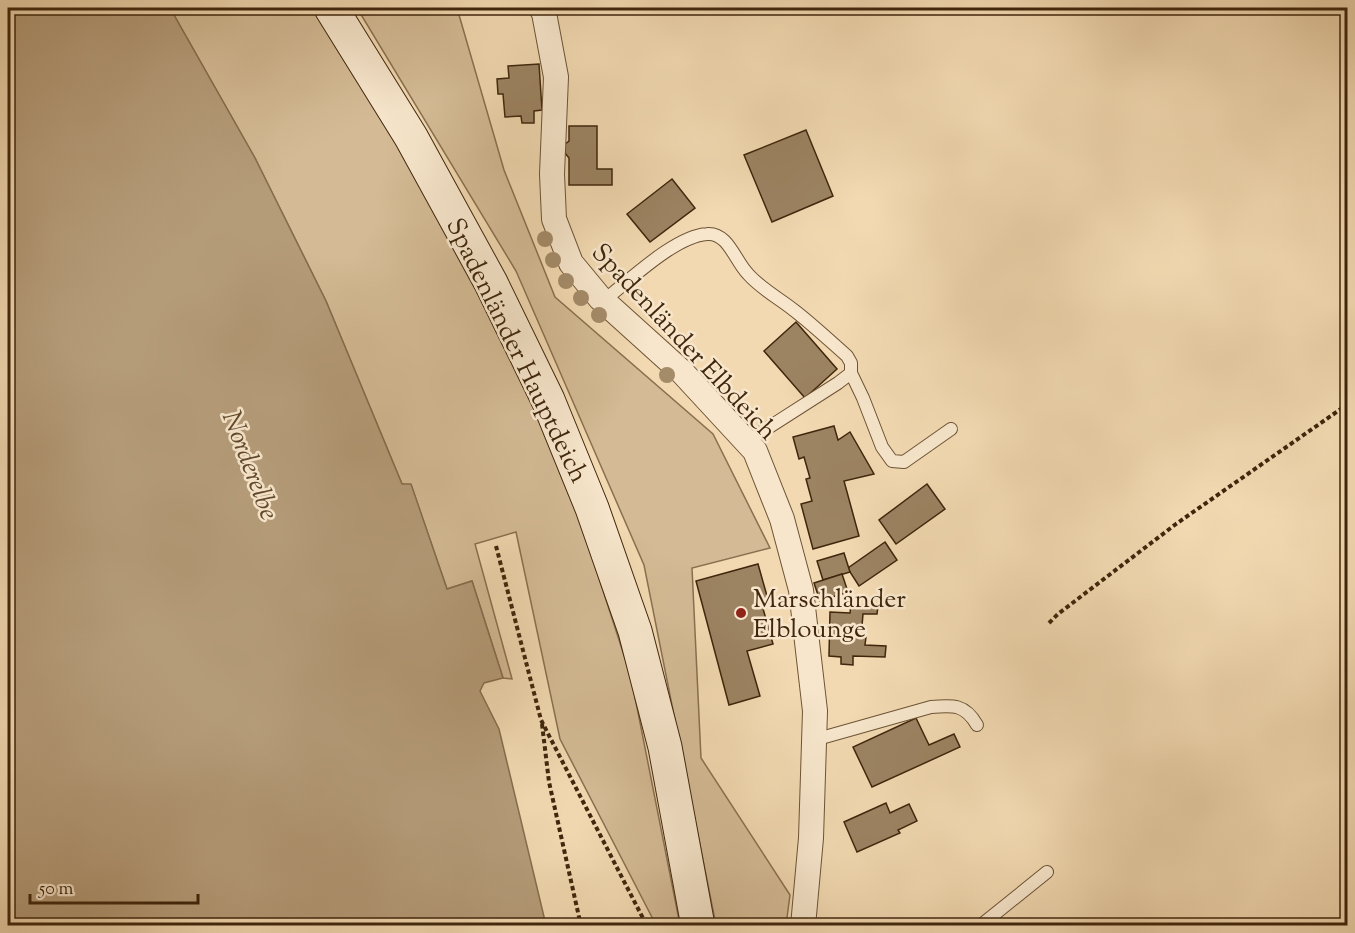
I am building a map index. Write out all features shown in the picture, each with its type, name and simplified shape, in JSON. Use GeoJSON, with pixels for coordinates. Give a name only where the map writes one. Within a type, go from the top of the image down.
{"type":"FeatureCollection","features":[{"type":"Feature","properties":{"kind":"street","name":"Spadenländer Hauptdeich"},"geometry":{"type":"LineString","coordinates":[[331,8],[411,137],[491,283],[548,400],[592,508],[635,631],[665,747],[698,926]]}},
{"type":"Feature","properties":{"kind":"street","name":"Spadenländer Elbdeich"},"geometry":{"type":"LineString","coordinates":[[541,8],[556,77],[552,174],[554,219],[571,263],[603,301],[682,372],[755,451],[782,519],[801,591],[815,711],[811,838],[803,926]]}},
{"type":"Feature","properties":{"kind":"lane"},"geometry":{"type":"LineString","coordinates":[[603,301],[663,253],[690,238],[707,234],[718,235],[746,273],[847,356],[851,363],[850,374],[863,398],[882,447],[892,461],[904,462],[951,429]]}},
{"type":"Feature","properties":{"kind":"lane"},"geometry":{"type":"LineString","coordinates":[[746,442],[850,374]]}},
{"type":"Feature","properties":{"kind":"lane"},"geometry":{"type":"LineString","coordinates":[[814,740],[931,706],[959,707],[972,715],[977,725]]}},
{"type":"Feature","properties":{"kind":"lane"},"geometry":{"type":"LineString","coordinates":[[980,926],[1047,872]]}},
{"type":"Feature","properties":{"kind":"path"},"geometry":{"type":"LineString","coordinates":[[1049,623],[1176,524],[1347,404]]}},
{"type":"Feature","properties":{"kind":"path"},"geometry":{"type":"LineString","coordinates":[[496,546],[541,720],[549,782],[581,926]]}},
{"type":"Feature","properties":{"kind":"path"},"geometry":{"type":"LineString","coordinates":[[541,720],[647,926]]}},
{"type":"Feature","properties":{"kind":"shaded area"},"geometry":{"type":"Polygon","coordinates":[[[170,8],[318,8],[389,127],[523,377],[573,498],[631,677],[680,925],[656,925],[560,739],[516,532],[475,544],[512,679],[503,678],[472,581],[447,589],[411,485],[402,484],[326,301],[255,158],[170,8]]]}},
{"type":"Feature","properties":{"kind":"shaded area"},"geometry":{"type":"Polygon","coordinates":[[[357,8],[457,8],[504,170],[555,297],[713,434],[770,548],[692,568],[701,758],[790,895],[786,925],[716,925],[644,565],[516,271],[357,8]]]}},
{"type":"Feature","properties":{"kind":"water","name":"Norderelbe"},"geometry":{"type":"Polygon","coordinates":[[[8,8],[170,8],[255,158],[326,301],[402,484],[411,484],[447,589],[472,581],[503,678],[484,683],[480,691],[499,729],[546,925],[8,925],[8,8]]]}},
{"type":"Feature","properties":{"kind":"building"},"geometry":{"type":"Polygon","coordinates":[[[539,64],[542,110],[534,111],[534,123],[522,123],[521,116],[505,117],[503,94],[498,94],[497,79],[509,78],[508,66],[539,64]]]}},
{"type":"Feature","properties":{"kind":"building"},"geometry":{"type":"Polygon","coordinates":[[[569,126],[597,126],[597,169],[612,169],[612,185],[569,185],[569,158],[565,153],[565,144],[569,141],[569,126]]]}},
{"type":"Feature","properties":{"kind":"building"},"geometry":{"type":"Polygon","coordinates":[[[806,130],[833,196],[772,222],[744,155],[806,130]]]}},
{"type":"Feature","properties":{"kind":"building"},"geometry":{"type":"Polygon","coordinates":[[[672,179],[695,208],[650,242],[627,214],[672,179]]]}},
{"type":"Feature","properties":{"kind":"building"},"geometry":{"type":"Polygon","coordinates":[[[796,322],[837,369],[805,398],[764,351],[796,322]]]}},
{"type":"Feature","properties":{"kind":"building"},"geometry":{"type":"Polygon","coordinates":[[[834,426],[838,440],[850,432],[874,474],[844,481],[859,536],[813,549],[801,504],[812,501],[806,479],[810,478],[804,457],[799,459],[793,437],[834,426]]]}},
{"type":"Feature","properties":{"kind":"building"},"geometry":{"type":"Polygon","coordinates":[[[927,484],[945,509],[896,544],[879,520],[927,484]]]}},
{"type":"Feature","properties":{"kind":"building"},"geometry":{"type":"Polygon","coordinates":[[[885,542],[897,560],[859,586],[848,568],[885,542]]]}},
{"type":"Feature","properties":{"kind":"building"},"geometry":{"type":"Polygon","coordinates":[[[844,553],[850,572],[823,580],[817,561],[844,553]]]}},
{"type":"Feature","properties":{"kind":"building"},"geometry":{"type":"Polygon","coordinates":[[[758,564],[769,603],[762,605],[773,644],[747,651],[760,696],[729,705],[696,581],[758,564]]]}},
{"type":"Feature","properties":{"kind":"building"},"geometry":{"type":"Polygon","coordinates":[[[842,574],[848,592],[820,601],[814,583],[842,574]]]}},
{"type":"Feature","properties":{"kind":"building"},"geometry":{"type":"Polygon","coordinates":[[[851,605],[878,606],[877,614],[863,614],[862,626],[854,626],[853,636],[866,637],[865,645],[886,646],[885,657],[853,656],[853,665],[841,664],[841,657],[829,656],[830,612],[850,613],[851,605]]]}},
{"type":"Feature","properties":{"kind":"building"},"geometry":{"type":"Polygon","coordinates":[[[916,718],[929,745],[954,734],[960,747],[872,787],[853,747],[916,718]]]}},
{"type":"Feature","properties":{"kind":"building"},"geometry":{"type":"Polygon","coordinates":[[[886,803],[890,813],[909,804],[917,821],[898,830],[900,833],[857,852],[844,822],[886,803]]]}},
{"type":"Feature","properties":{"kind":"place","name":"Marschländer Elblounge"},"geometry":{"type":"Point","coordinates":[741,613]}}]}
